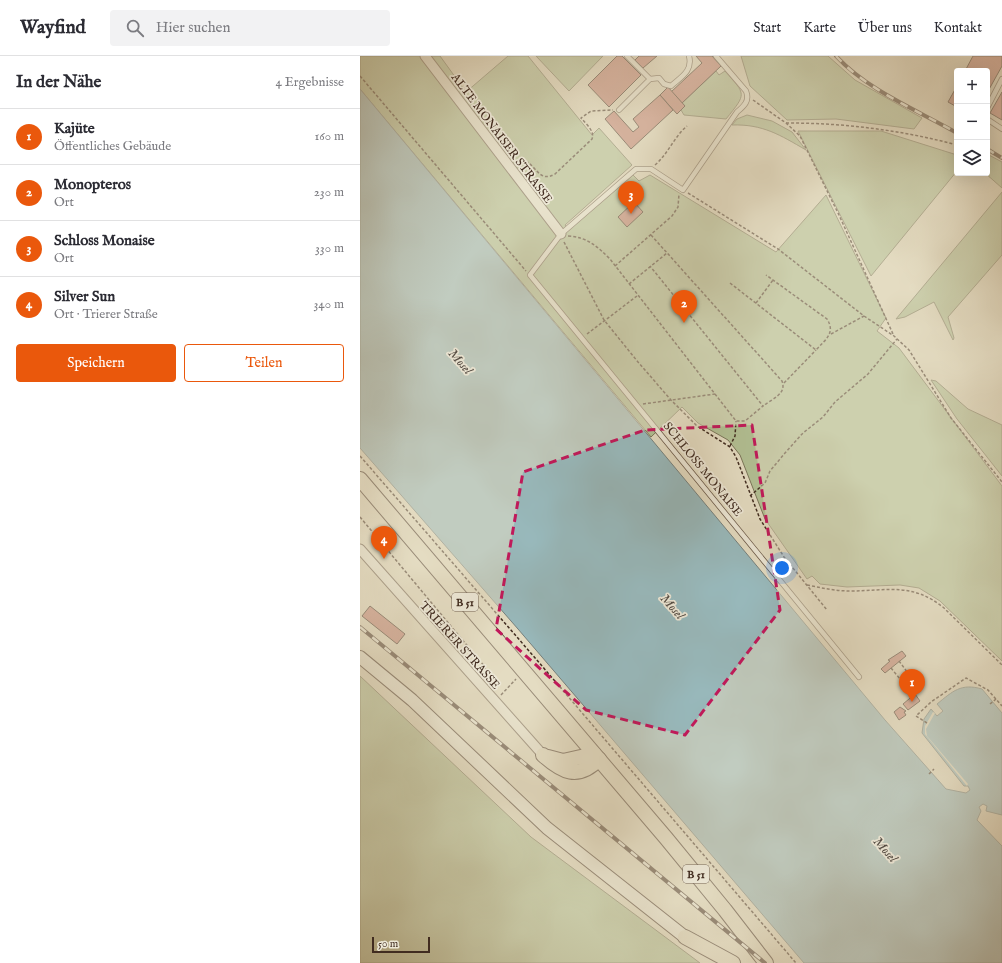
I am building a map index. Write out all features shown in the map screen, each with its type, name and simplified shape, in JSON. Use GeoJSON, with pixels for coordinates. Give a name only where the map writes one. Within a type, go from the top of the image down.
{"type":"FeatureCollection","features":[{"type":"Feature","properties":{"kind":"main road","name":"B 51"},"geometry":{"type":"LineString","coordinates":[[360,479],[725,910],[766,963]]}},
{"type":"Feature","properties":{"kind":"main road"},"geometry":{"type":"LineString","coordinates":[[568,760],[574,755],[575,749],[570,726]]}},
{"type":"Feature","properties":{"kind":"main road"},"geometry":{"type":"LineString","coordinates":[[543,755],[556,767],[566,772],[582,772],[596,757]]}},
{"type":"Feature","properties":{"kind":"main road"},"geometry":{"type":"LineString","coordinates":[[543,755],[554,759],[568,760],[596,757]]}},
{"type":"Feature","properties":{"kind":"main road"},"geometry":{"type":"LineString","coordinates":[[685,937],[720,963]]}},
{"type":"Feature","properties":{"kind":"main road"},"geometry":{"type":"LineString","coordinates":[[685,937],[733,963]]}},
{"type":"Feature","properties":{"kind":"street","name":"ALTE MONAISER STRASSE"},"geometry":{"type":"LineString","coordinates":[[425,56],[561,234]]}},
{"type":"Feature","properties":{"kind":"street","name":"TRIERER STRASSE"},"geometry":{"type":"LineString","coordinates":[[360,549],[543,755]]}},
{"type":"Feature","properties":{"kind":"street"},"geometry":{"type":"LineString","coordinates":[[360,657],[412,700],[547,828],[685,937]]}},
{"type":"Feature","properties":{"kind":"lane"},"geometry":{"type":"LineString","coordinates":[[627,56],[650,79]]}},
{"type":"Feature","properties":{"kind":"lane"},"geometry":{"type":"LineString","coordinates":[[619,110],[650,79],[659,78],[664,84],[671,86],[689,71],[691,65],[689,56]]}},
{"type":"Feature","properties":{"kind":"lane"},"geometry":{"type":"LineString","coordinates":[[530,275],[561,234],[636,169],[651,169],[681,189],[736,112],[746,104],[748,96],[746,91],[716,56]]}},
{"type":"Feature","properties":{"kind":"lane"},"geometry":{"type":"LineString","coordinates":[[989,104],[1002,79]]}},
{"type":"Feature","properties":{"kind":"lane"},"geometry":{"type":"LineString","coordinates":[[990,121],[1002,129]]}},
{"type":"Feature","properties":{"kind":"lane","name":"SCHLOSS MONAISE"},"geometry":{"type":"LineString","coordinates":[[530,275],[859,677]]}},
{"type":"Feature","properties":{"kind":"path"},"geometry":{"type":"LineString","coordinates":[[360,76],[530,275]]}},
{"type":"Feature","properties":{"kind":"path"},"geometry":{"type":"LineString","coordinates":[[748,96],[796,131],[814,162],[894,336]]}},
{"type":"Feature","properties":{"kind":"path"},"geometry":{"type":"LineString","coordinates":[[510,168],[524,160],[545,177],[549,178],[592,139],[592,131],[582,118],[591,111],[619,110]]}},
{"type":"Feature","properties":{"kind":"path"},"geometry":{"type":"LineString","coordinates":[[786,123],[848,125],[914,134],[954,144]]}},
{"type":"Feature","properties":{"kind":"path"},"geometry":{"type":"LineString","coordinates":[[651,169],[659,163],[687,126]]}},
{"type":"Feature","properties":{"kind":"path"},"geometry":{"type":"LineString","coordinates":[[615,266],[651,235],[675,211],[678,207],[681,189],[778,249],[864,316],[897,338],[909,350],[951,418],[1002,482]]}},
{"type":"Feature","properties":{"kind":"path"},"geometry":{"type":"LineString","coordinates":[[561,234],[585,239],[597,246],[615,266],[736,421],[735,436],[730,446]]}},
{"type":"Feature","properties":{"kind":"path"},"geometry":{"type":"LineString","coordinates":[[561,234],[604,320],[671,400],[697,426],[730,446],[736,457],[760,519],[784,557],[827,610]]}},
{"type":"Feature","properties":{"kind":"path"},"geometry":{"type":"LineString","coordinates":[[651,235],[783,384]]}},
{"type":"Feature","properties":{"kind":"path"},"geometry":{"type":"LineString","coordinates":[[629,284],[667,253]]}},
{"type":"Feature","properties":{"kind":"path"},"geometry":{"type":"LineString","coordinates":[[650,266],[763,406]]}},
{"type":"Feature","properties":{"kind":"path"},"geometry":{"type":"LineString","coordinates":[[766,275],[827,319],[831,327],[831,334]]}},
{"type":"Feature","properties":{"kind":"path"},"geometry":{"type":"LineString","coordinates":[[756,303],[773,280]]}},
{"type":"Feature","properties":{"kind":"path"},"geometry":{"type":"LineString","coordinates":[[730,283],[816,350]]}},
{"type":"Feature","properties":{"kind":"path"},"geometry":{"type":"LineString","coordinates":[[582,338],[638,296]]}},
{"type":"Feature","properties":{"kind":"path"},"geometry":{"type":"LineString","coordinates":[[736,421],[745,421],[782,392],[783,384],[831,334],[864,316]]}},
{"type":"Feature","properties":{"kind":"path"},"geometry":{"type":"LineString","coordinates":[[750,496],[765,483],[770,470],[803,433],[823,417],[835,402],[868,374],[897,338]]}},
{"type":"Feature","properties":{"kind":"path"},"geometry":{"type":"LineString","coordinates":[[638,406],[643,404],[715,394]]}},
{"type":"Feature","properties":{"kind":"path"},"geometry":{"type":"LineString","coordinates":[[360,456],[796,963]]}},
{"type":"Feature","properties":{"kind":"path"},"geometry":{"type":"LineString","coordinates":[[360,517],[485,667],[485,679]]}},
{"type":"Feature","properties":{"kind":"path"},"geometry":{"type":"LineString","coordinates":[[807,585],[849,591],[890,589],[909,590],[919,593],[934,600],[944,608],[1002,665]]}},
{"type":"Feature","properties":{"kind":"path"},"geometry":{"type":"LineString","coordinates":[[532,663],[536,659]]}},
{"type":"Feature","properties":{"kind":"path"},"geometry":{"type":"LineString","coordinates":[[899,662],[918,688]]}},
{"type":"Feature","properties":{"kind":"path"},"geometry":{"type":"LineString","coordinates":[[891,668],[900,679],[907,672]]}},
{"type":"Feature","properties":{"kind":"path"},"geometry":{"type":"LineString","coordinates":[[494,701],[518,678]]}},
{"type":"Feature","properties":{"kind":"path"},"geometry":{"type":"LineString","coordinates":[[927,723],[916,716],[931,702],[966,678],[988,690],[1002,706]]}},
{"type":"Feature","properties":{"kind":"path"},"geometry":{"type":"LineString","coordinates":[[990,704],[996,699]]}},
{"type":"Feature","properties":{"kind":"path"},"geometry":{"type":"LineString","coordinates":[[929,774],[934,769]]}},
{"type":"Feature","properties":{"kind":"highlighted area"},"geometry":{"type":"Polygon","coordinates":[[[752,425],[780,610],[685,735],[586,710],[496,629],[523,472],[645,430],[752,425]]]}},
{"type":"Feature","properties":{"kind":"green space"},"geometry":{"type":"Polygon","coordinates":[[[360,56],[440,56],[466,92],[508,56],[528,56],[592,135],[599,128],[632,165],[565,225],[569,230],[633,175],[639,181],[650,175],[776,252],[826,195],[886,318],[877,331],[899,348],[1002,486],[1002,661],[940,601],[919,588],[900,585],[847,587],[820,584],[812,576],[807,579],[765,519],[740,455],[728,440],[698,423],[682,407],[651,437],[360,89],[360,56]]]}},
{"type":"Feature","properties":{"kind":"green space"},"geometry":{"type":"Polygon","coordinates":[[[536,56],[603,56],[569,91],[536,56]]]}},
{"type":"Feature","properties":{"kind":"green space"},"geometry":{"type":"Polygon","coordinates":[[[741,56],[828,56],[855,80],[922,118],[914,129],[836,119],[787,120],[750,86],[741,56]]]}},
{"type":"Feature","properties":{"kind":"green space"},"geometry":{"type":"Polygon","coordinates":[[[716,71],[719,75],[725,71],[737,85],[741,94],[738,104],[726,119],[684,115],[681,110],[685,106],[682,103],[716,71]]]}},
{"type":"Feature","properties":{"kind":"green space"},"geometry":{"type":"Polygon","coordinates":[[[747,115],[772,121],[792,132],[806,150],[771,132],[753,126],[732,125],[737,119],[747,115]]]}},
{"type":"Feature","properties":{"kind":"green space"},"geometry":{"type":"Polygon","coordinates":[[[798,131],[881,131],[954,154],[954,175],[871,276],[798,131]]]}},
{"type":"Feature","properties":{"kind":"green space"},"geometry":{"type":"Polygon","coordinates":[[[990,156],[1002,162],[1002,188],[988,176],[990,176],[990,156]]]}},
{"type":"Feature","properties":{"kind":"green space"},"geometry":{"type":"Polygon","coordinates":[[[1002,192],[1002,255],[948,317],[954,338],[953,340],[934,302],[905,317],[896,319],[1002,192]]]}},
{"type":"Feature","properties":{"kind":"green space"},"geometry":{"type":"Polygon","coordinates":[[[931,380],[936,381],[968,409],[1002,425],[1002,476],[957,419],[931,380]]]}},
{"type":"Feature","properties":{"kind":"green space"},"geometry":{"type":"Polygon","coordinates":[[[360,676],[531,837],[700,963],[360,963],[360,676]]]}},
{"type":"Feature","properties":{"kind":"water","name":"Mosel"},"geometry":{"type":"Polygon","coordinates":[[[360,89],[885,720],[946,789],[966,793],[970,790],[968,786],[964,786],[922,733],[924,719],[931,709],[937,716],[943,711],[937,704],[948,695],[958,689],[975,687],[982,689],[1002,713],[1002,815],[986,811],[987,806],[983,804],[979,807],[981,811],[977,820],[1002,846],[1002,963],[804,963],[518,629],[360,448],[360,89]]]}},
{"type":"Feature","properties":{"kind":"pier"},"geometry":{"type":"Polygon","coordinates":[[[933,712],[935,713],[926,729],[927,736],[968,784],[967,786],[925,734],[925,726],[933,712]]]}},
{"type":"Feature","properties":{"kind":"building"},"geometry":{"type":"Polygon","coordinates":[[[617,56],[622,56],[641,75],[609,107],[588,85],[617,56]]]}},
{"type":"Feature","properties":{"kind":"building"},"geometry":{"type":"Polygon","coordinates":[[[639,56],[657,56],[643,68],[635,60],[639,56]]]}},
{"type":"Feature","properties":{"kind":"building"},"geometry":{"type":"Polygon","coordinates":[[[696,56],[712,56],[721,66],[682,103],[671,92],[702,63],[696,56]]]}},
{"type":"Feature","properties":{"kind":"building"},"geometry":{"type":"Polygon","coordinates":[[[973,56],[1002,56],[1002,66],[990,88],[990,68],[967,68],[973,56]]]}},
{"type":"Feature","properties":{"kind":"building"},"geometry":{"type":"Polygon","coordinates":[[[668,87],[685,106],[677,114],[660,95],[668,87]]]}},
{"type":"Feature","properties":{"kind":"building"},"geometry":{"type":"Polygon","coordinates":[[[954,91],[954,105],[948,102],[954,91]]]}},
{"type":"Feature","properties":{"kind":"building"},"geometry":{"type":"Polygon","coordinates":[[[1002,92],[1002,120],[990,113],[1002,92]]]}},
{"type":"Feature","properties":{"kind":"building"},"geometry":{"type":"Polygon","coordinates":[[[660,95],[673,110],[631,149],[605,119],[614,111],[633,132],[639,127],[633,119],[660,95]]]}},
{"type":"Feature","properties":{"kind":"building"},"geometry":{"type":"Polygon","coordinates":[[[634,202],[643,212],[627,227],[618,217],[634,202]]]}},
{"type":"Feature","properties":{"kind":"building"},"geometry":{"type":"Polygon","coordinates":[[[370,606],[405,634],[397,644],[362,616],[370,606]]]}},
{"type":"Feature","properties":{"kind":"building"},"geometry":{"type":"Polygon","coordinates":[[[902,651],[906,656],[885,673],[881,669],[890,661],[888,660],[902,651]]]}},
{"type":"Feature","properties":{"kind":"building"},"geometry":{"type":"Polygon","coordinates":[[[915,694],[920,701],[908,710],[903,704],[915,694]]]}},
{"type":"Feature","properties":{"kind":"building"},"geometry":{"type":"Polygon","coordinates":[[[900,707],[906,711],[904,712],[906,715],[899,720],[894,712],[900,707]]]}},
{"type":"Feature","properties":{"kind":"railway"},"geometry":{"type":"LineString","coordinates":[[836,56],[848,68],[877,89],[954,131]]}},
{"type":"Feature","properties":{"kind":"railway"},"geometry":{"type":"LineString","coordinates":[[990,151],[1002,158]]}},
{"type":"Feature","properties":{"kind":"railway"},"geometry":{"type":"LineString","coordinates":[[360,627],[765,963]]}},
{"type":"Feature","properties":{"kind":"place","name":"Schloss Monaise"},"geometry":{"type":"Point","coordinates":[631,214]}},
{"type":"Feature","properties":{"kind":"place","name":"Monopteros"},"geometry":{"type":"Point","coordinates":[684,323]}},
{"type":"Feature","properties":{"kind":"place","name":"Silver Sun"},"geometry":{"type":"Point","coordinates":[384,559]}},
{"type":"Feature","properties":{"kind":"place","name":"Kajüte"},"geometry":{"type":"Point","coordinates":[912,702]}}]}
